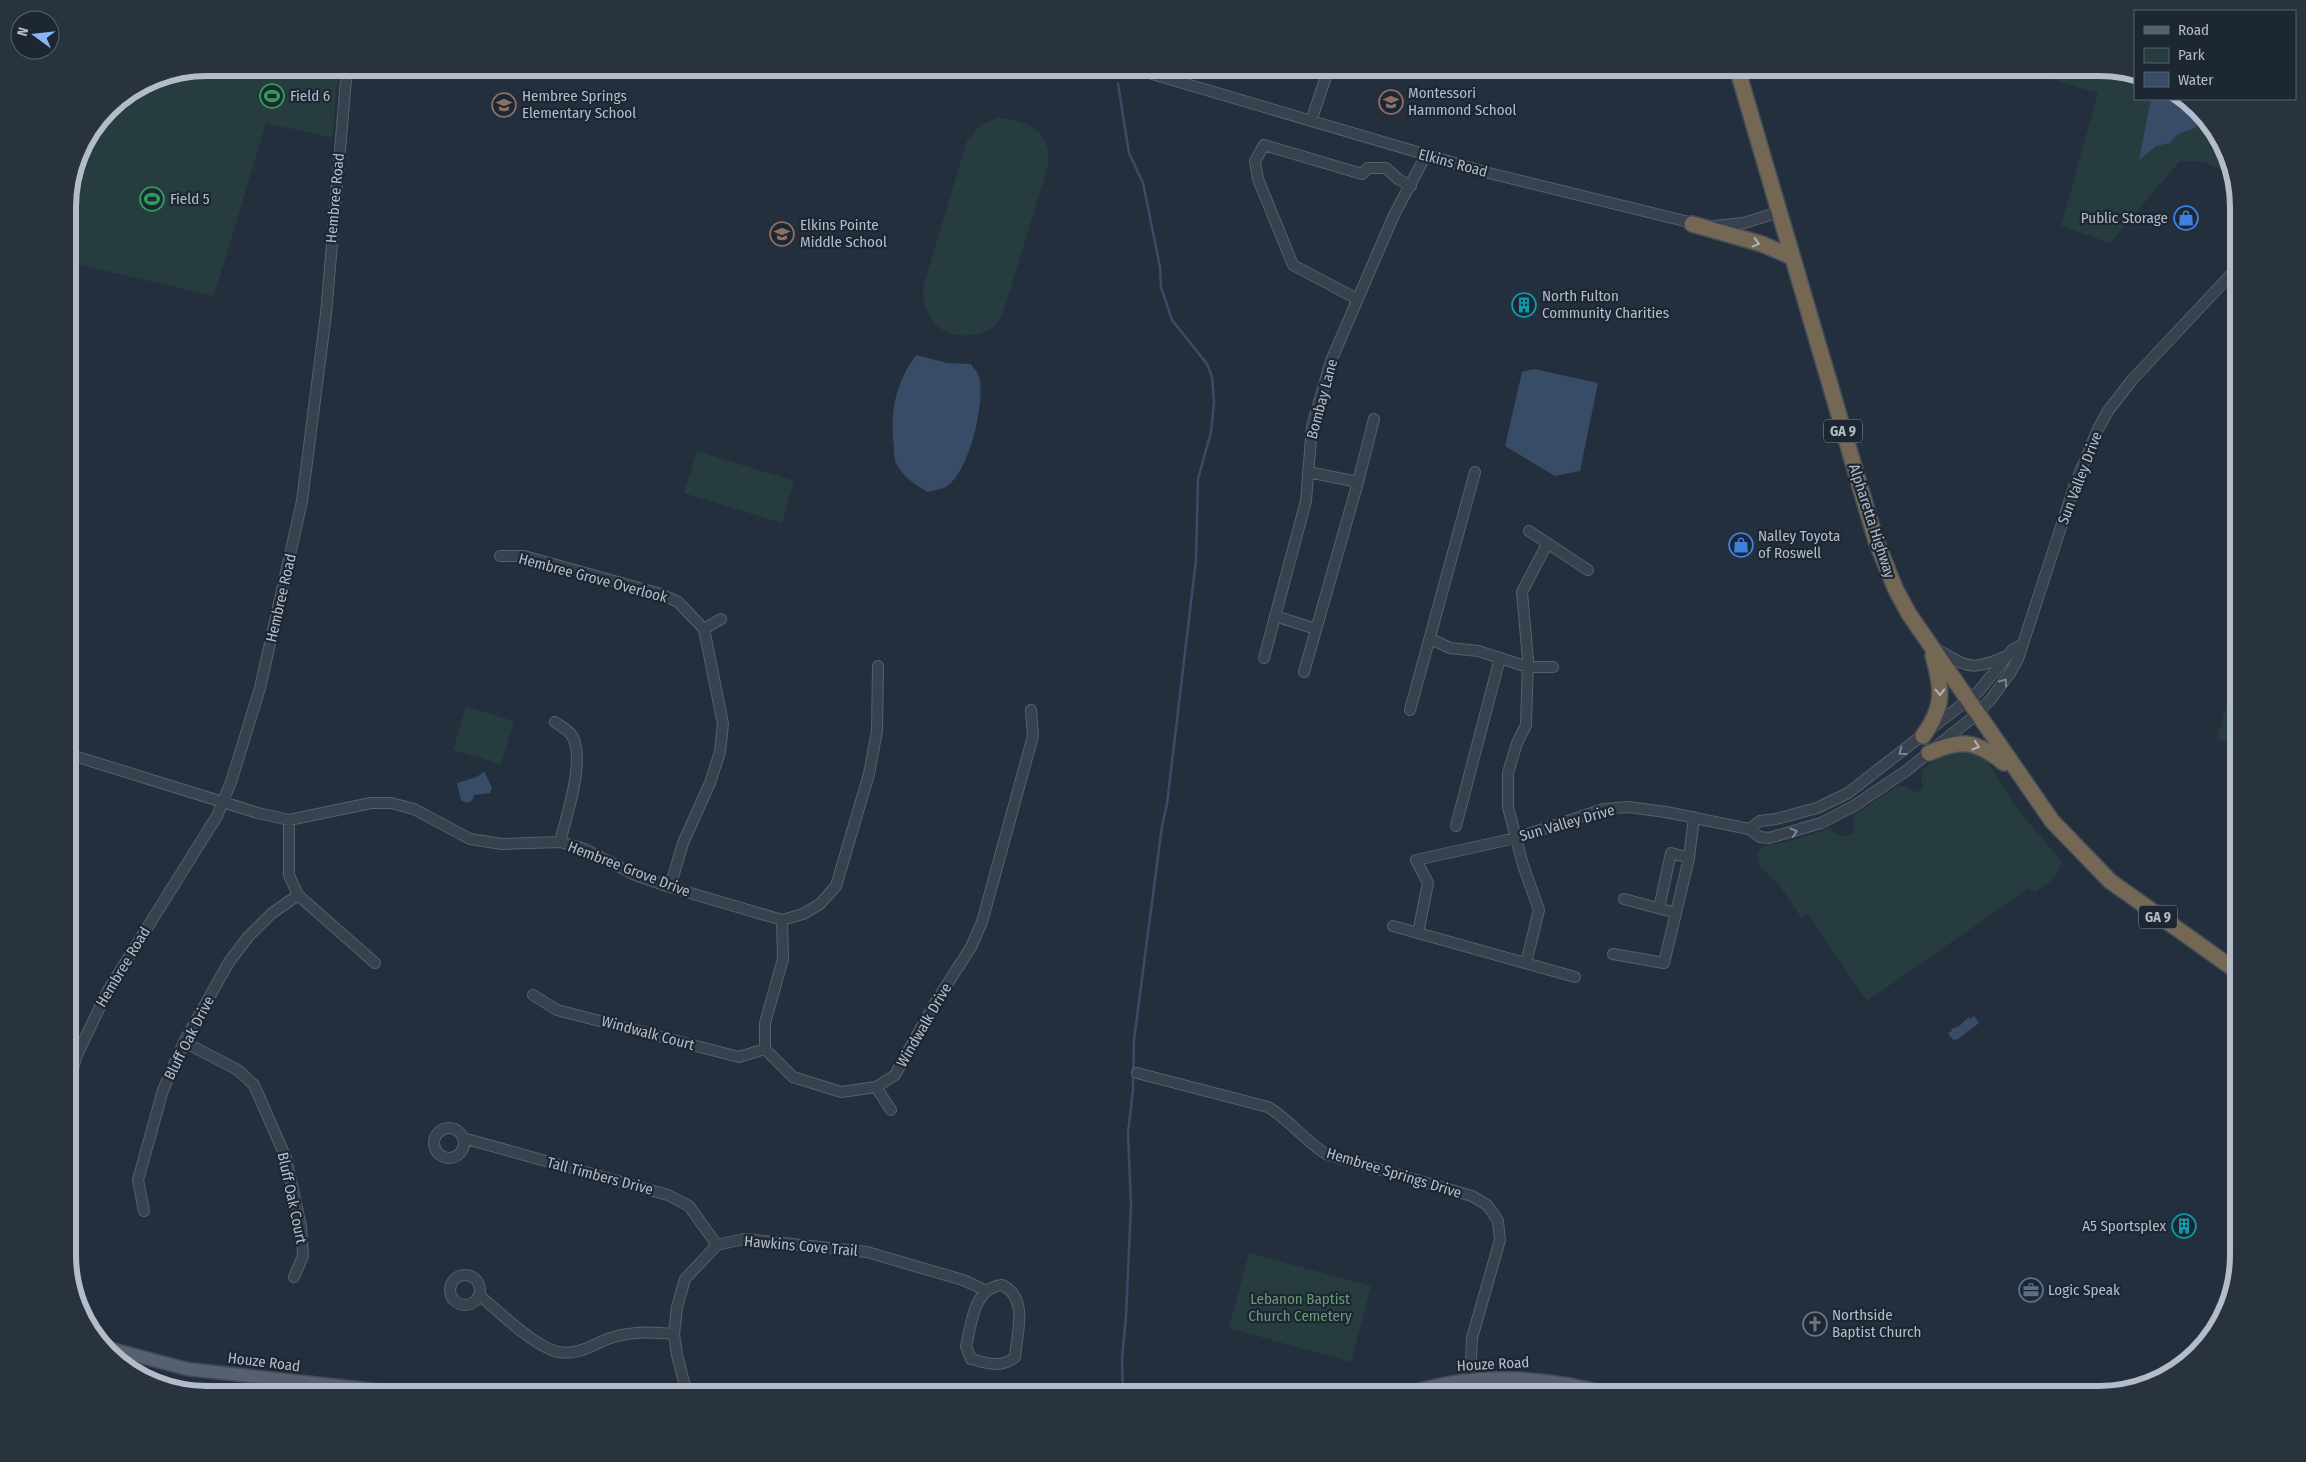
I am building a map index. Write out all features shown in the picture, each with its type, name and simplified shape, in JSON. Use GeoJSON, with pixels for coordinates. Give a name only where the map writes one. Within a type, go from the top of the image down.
{"type":"FeatureCollection","features":[{"type":"Feature","properties":{"kind":"highway","name":"Alpharetta Highway"},"geometry":{"type":"LineString","coordinates":[[1739,76],[1876,541],[1900,599],[2022,782],[2052,821],[2106,877],[2147,909],[2230,966]]}},
{"type":"Feature","properties":{"kind":"highway"},"geometry":{"type":"LineString","coordinates":[[1692,224],[1762,244],[1792,257]]}},
{"type":"Feature","properties":{"kind":"highway"},"geometry":{"type":"LineString","coordinates":[[1923,736],[1935,720],[1941,696],[1930,645]]}},
{"type":"Feature","properties":{"kind":"highway"},"geometry":{"type":"LineString","coordinates":[[1929,753],[1948,745],[1974,744],[1994,755],[2022,782]]}},
{"type":"Feature","properties":{"kind":"main road","name":"Houze Road"},"geometry":{"type":"LineString","coordinates":[[119,1351],[187,1369],[335,1386]]}},
{"type":"Feature","properties":{"kind":"main road","name":"Houze Road"},"geometry":{"type":"LineString","coordinates":[[1435,1386],[1470,1379],[1507,1377],[1536,1378],[1581,1386]]}},
{"type":"Feature","properties":{"kind":"street","name":"Hembree Road"},"geometry":{"type":"LineString","coordinates":[[77,1059],[85,1035],[107,992],[211,828],[223,802],[260,688],[302,501],[326,314],[346,76]]}},
{"type":"Feature","properties":{"kind":"street","name":"Elkins Road"},"geometry":{"type":"LineString","coordinates":[[1159,76],[1426,155],[1692,224],[1727,226],[1779,212]]}},
{"type":"Feature","properties":{"kind":"street"},"geometry":{"type":"LineString","coordinates":[[1311,121],[1325,76]]}},
{"type":"Feature","properties":{"kind":"street"},"geometry":{"type":"LineString","coordinates":[[1356,299],[1293,265],[1258,179],[1255,161],[1264,146],[1362,174],[1368,168],[1386,168],[1398,179],[1411,186]]}},
{"type":"Feature","properties":{"kind":"street","name":"Bombay Lane"},"geometry":{"type":"LineString","coordinates":[[1264,658],[1306,501],[1312,426],[1331,361],[1356,299],[1394,215],[1426,155]]}},
{"type":"Feature","properties":{"kind":"street","name":"Sun Valley Drive"},"geometry":{"type":"LineString","coordinates":[[1418,933],[1428,883],[1416,860],[1516,838],[1604,809],[1628,807],[1694,817],[1748,829],[1760,837],[1769,838],[1821,823],[1854,806],[1929,753],[1977,714],[1991,700],[2018,659],[2075,484],[2088,450],[2108,412],[2154,354],[2230,275]]}},
{"type":"Feature","properties":{"kind":"street"},"geometry":{"type":"LineString","coordinates":[[1304,672],[1374,419]]}},
{"type":"Feature","properties":{"kind":"street"},"geometry":{"type":"LineString","coordinates":[[1308,472],[1358,482]]}},
{"type":"Feature","properties":{"kind":"street"},"geometry":{"type":"LineString","coordinates":[[1410,710],[1475,472]]}},
{"type":"Feature","properties":{"kind":"street"},"geometry":{"type":"LineString","coordinates":[[1529,531],[1588,570]]}},
{"type":"Feature","properties":{"kind":"street"},"geometry":{"type":"LineString","coordinates":[[1526,963],[1539,910],[1508,807],[1508,773],[1517,743],[1526,725],[1528,667],[1522,592],[1547,544]]}},
{"type":"Feature","properties":{"kind":"street","name":"Hembree Grove Overlook"},"geometry":{"type":"LineString","coordinates":[[500,556],[524,556],[661,594],[683,606],[704,629]]}},
{"type":"Feature","properties":{"kind":"street"},"geometry":{"type":"LineString","coordinates":[[1274,616],[1316,629]]}},
{"type":"Feature","properties":{"kind":"street"},"geometry":{"type":"LineString","coordinates":[[670,888],[683,843],[710,783],[720,752],[723,724],[704,629],[721,619]]}},
{"type":"Feature","properties":{"kind":"street"},"geometry":{"type":"LineString","coordinates":[[1431,638],[1450,648],[1478,651],[1528,667],[1553,667]]}},
{"type":"Feature","properties":{"kind":"street"},"geometry":{"type":"LineString","coordinates":[[1930,645],[1953,661],[1970,666],[1982,665],[2008,656]]}},
{"type":"Feature","properties":{"kind":"street"},"geometry":{"type":"LineString","coordinates":[[1748,829],[1760,821],[1776,819],[1816,808],[1848,793],[1968,701],[1985,686],[2014,649],[2021,645]]}},
{"type":"Feature","properties":{"kind":"street"},"geometry":{"type":"LineString","coordinates":[[1456,826],[1500,658]]}},
{"type":"Feature","properties":{"kind":"street"},"geometry":{"type":"LineString","coordinates":[[765,1049],[765,1023],[783,959],[782,920],[803,914],[820,904],[836,886],[869,774],[877,731],[878,666]]}},
{"type":"Feature","properties":{"kind":"street","name":"Windwalk Drive"},"geometry":{"type":"LineString","coordinates":[[765,1049],[793,1077],[841,1092],[876,1087],[896,1075],[932,1008],[971,947],[982,922],[1033,736],[1031,710]]}},
{"type":"Feature","properties":{"kind":"street"},"geometry":{"type":"LineString","coordinates":[[555,722],[570,734],[577,748],[576,772],[560,842]]}},
{"type":"Feature","properties":{"kind":"street","name":"Hembree Grove Drive"},"geometry":{"type":"LineString","coordinates":[[77,757],[223,802],[289,820],[371,803],[391,803],[414,810],[470,839],[502,844],[560,842],[585,849],[635,875],[670,888],[782,920]]}},
{"type":"Feature","properties":{"kind":"street"},"geometry":{"type":"LineString","coordinates":[[1612,954],[1664,963],[1689,858],[1694,817]]}},
{"type":"Feature","properties":{"kind":"street"},"geometry":{"type":"LineString","coordinates":[[289,820],[289,875],[298,896],[375,963]]}},
{"type":"Feature","properties":{"kind":"street"},"geometry":{"type":"LineString","coordinates":[[1659,908],[1672,853],[1689,858]]}},
{"type":"Feature","properties":{"kind":"street","name":"Bluff Oak Drive"},"geometry":{"type":"LineString","coordinates":[[144,1212],[138,1180],[163,1090],[184,1042],[229,962],[248,937],[271,914],[298,896]]}},
{"type":"Feature","properties":{"kind":"street"},"geometry":{"type":"LineString","coordinates":[[1624,899],[1676,913]]}},
{"type":"Feature","properties":{"kind":"street"},"geometry":{"type":"LineString","coordinates":[[1393,926],[1575,977]]}},
{"type":"Feature","properties":{"kind":"street","name":"Windwalk Court"},"geometry":{"type":"LineString","coordinates":[[533,995],[557,1010],[739,1057],[765,1049]]}},
{"type":"Feature","properties":{"kind":"street","name":"Bluff Oak Court"},"geometry":{"type":"LineString","coordinates":[[184,1042],[238,1070],[254,1085],[286,1158],[303,1256],[294,1277]]}},
{"type":"Feature","properties":{"kind":"street","name":"Hembree Springs Drive"},"geometry":{"type":"LineString","coordinates":[[1137,1074],[1268,1107],[1284,1116],[1311,1144],[1326,1154],[1472,1196],[1487,1206],[1498,1221],[1500,1240],[1472,1338],[1469,1359],[1470,1379]]}},
{"type":"Feature","properties":{"kind":"street"},"geometry":{"type":"LineString","coordinates":[[876,1087],[891,1110]]}},
{"type":"Feature","properties":{"kind":"street","name":"Tall Timbers Drive"},"geometry":{"type":"LineString","coordinates":[[463,1138],[668,1195],[689,1206],[717,1245]]}},
{"type":"Feature","properties":{"kind":"street","name":"Hawkins Cove Trail"},"geometry":{"type":"LineString","coordinates":[[717,1245],[744,1239],[867,1252],[963,1280],[985,1290]]}},
{"type":"Feature","properties":{"kind":"street"},"geometry":{"type":"LineString","coordinates":[[685,1386],[676,1355],[674,1334],[676,1307],[685,1279],[717,1245]]}},
{"type":"Feature","properties":{"kind":"street"},"geometry":{"type":"LineString","coordinates":[[1002,1285],[1016,1295],[1019,1307],[1015,1357],[1009,1362],[995,1365],[972,1359],[966,1346],[975,1308],[985,1290],[993,1286],[1002,1285]]}},
{"type":"Feature","properties":{"kind":"street"},"geometry":{"type":"LineString","coordinates":[[478,1295],[534,1340],[557,1352],[582,1351],[611,1338],[638,1331],[674,1334]]}},
{"type":"Feature","properties":{"kind":"street"},"geometry":{"type":"LineString","coordinates":[[267,1386],[268,1379]]}},
{"type":"Feature","properties":{"kind":"green space"},"geometry":{"type":"Polygon","coordinates":[[[340,76],[336,89],[333,138],[266,123],[214,296],[77,264],[77,199],[79,182],[86,157],[98,134],[134,98],[165,83],[190,77],[340,76]]]}},
{"type":"Feature","properties":{"kind":"green space"},"geometry":{"type":"Polygon","coordinates":[[[2031,76],[2116,77],[2134,81],[2134,100],[2174,100],[2208,134],[2224,171],[2204,162],[2180,161],[2110,243],[2061,226],[2098,93],[2054,80],[2031,76]]]}},
{"type":"Feature","properties":{"kind":"green space"},"geometry":{"type":"Polygon","coordinates":[[[998,118],[1019,121],[1036,130],[1047,145],[1049,155],[1048,166],[1003,313],[994,326],[984,332],[972,335],[951,334],[943,330],[930,317],[926,309],[923,288],[967,141],[980,126],[998,118]]]}},
{"type":"Feature","properties":{"kind":"green space"},"geometry":{"type":"Polygon","coordinates":[[[697,451],[794,481],[782,523],[684,493],[697,451]]]}},
{"type":"Feature","properties":{"kind":"green space"},"geometry":{"type":"Polygon","coordinates":[[[2230,693],[2230,743],[2217,739],[2230,693]]]}},
{"type":"Feature","properties":{"kind":"green space"},"geometry":{"type":"Polygon","coordinates":[[[466,707],[514,721],[501,764],[453,750],[466,707]]]}},
{"type":"Feature","properties":{"kind":"green space"},"geometry":{"type":"Polygon","coordinates":[[[1952,749],[1982,752],[2013,803],[2061,861],[2060,867],[2052,880],[2044,886],[2035,892],[2029,888],[1867,1001],[1808,914],[1801,917],[1779,885],[1760,866],[1757,855],[1762,848],[1768,845],[1786,842],[1829,829],[1842,837],[1853,833],[1854,815],[1898,786],[1909,787],[1915,793],[1923,788],[1921,780],[1923,769],[1952,749]]]}},
{"type":"Feature","properties":{"kind":"green space","name":"Lebanon Baptist Church Cemetery"},"geometry":{"type":"Polygon","coordinates":[[[1249,1253],[1371,1286],[1351,1362],[1229,1328],[1249,1253]]]}},
{"type":"Feature","properties":{"kind":"water"},"geometry":{"type":"Polygon","coordinates":[[[2151,100],[2174,100],[2199,123],[2195,128],[2178,134],[2170,143],[2156,146],[2139,160],[2151,100]]]}},
{"type":"Feature","properties":{"kind":"water"},"geometry":{"type":"Polygon","coordinates":[[[916,355],[947,363],[971,364],[978,375],[981,388],[974,435],[962,466],[955,478],[947,486],[928,492],[903,474],[894,456],[893,410],[903,376],[916,355]]]}},
{"type":"Feature","properties":{"kind":"water"},"geometry":{"type":"Polygon","coordinates":[[[1534,369],[1598,383],[1580,471],[1555,476],[1505,446],[1522,372],[1534,369]]]}},
{"type":"Feature","properties":{"kind":"water"},"geometry":{"type":"Polygon","coordinates":[[[483,772],[492,788],[490,793],[474,795],[472,801],[467,803],[461,800],[457,783],[477,777],[483,772]]]}},
{"type":"Feature","properties":{"kind":"water"},"geometry":{"type":"Polygon","coordinates":[[[1974,1016],[1979,1023],[1958,1039],[1953,1040],[1948,1033],[1952,1031],[1951,1029],[1959,1026],[1969,1017],[1970,1019],[1974,1016]]]}},
{"type":"Feature","properties":{"kind":"waterway"},"geometry":{"type":"LineString","coordinates":[[1118,84],[1129,153],[1143,183],[1160,267],[1161,287],[1172,320],[1207,364],[1212,377],[1214,402],[1211,432],[1198,479],[1196,560],[1167,804],[1162,826],[1134,1040],[1133,1090],[1128,1133],[1131,1205],[1122,1360],[1123,1386]]}},
{"type":"Feature","properties":{"kind":"place","name":"Field 6"},"geometry":{"type":"Point","coordinates":[272,96]}},
{"type":"Feature","properties":{"kind":"place","name":"Montessori Hammond School"},"geometry":{"type":"Point","coordinates":[1391,102]}},
{"type":"Feature","properties":{"kind":"place","name":"Hembree Springs Elementary School"},"geometry":{"type":"Point","coordinates":[504,105]}},
{"type":"Feature","properties":{"kind":"place","name":"Field 5"},"geometry":{"type":"Point","coordinates":[152,199]}},
{"type":"Feature","properties":{"kind":"place","name":"Public Storage"},"geometry":{"type":"Point","coordinates":[2186,218]}},
{"type":"Feature","properties":{"kind":"place","name":"Elkins Pointe Middle School"},"geometry":{"type":"Point","coordinates":[782,234]}},
{"type":"Feature","properties":{"kind":"place","name":"North Fulton Community Charities"},"geometry":{"type":"Point","coordinates":[1524,305]}},
{"type":"Feature","properties":{"kind":"place","name":"Nalley Toyota of Roswell"},"geometry":{"type":"Point","coordinates":[1741,545]}},
{"type":"Feature","properties":{"kind":"place","name":"A5 Sportsplex"},"geometry":{"type":"Point","coordinates":[2184,1226]}},
{"type":"Feature","properties":{"kind":"place","name":"Logic Speak"},"geometry":{"type":"Point","coordinates":[2031,1290]}},
{"type":"Feature","properties":{"kind":"place","name":"Northside Baptist Church"},"geometry":{"type":"Point","coordinates":[1815,1324]}}]}
